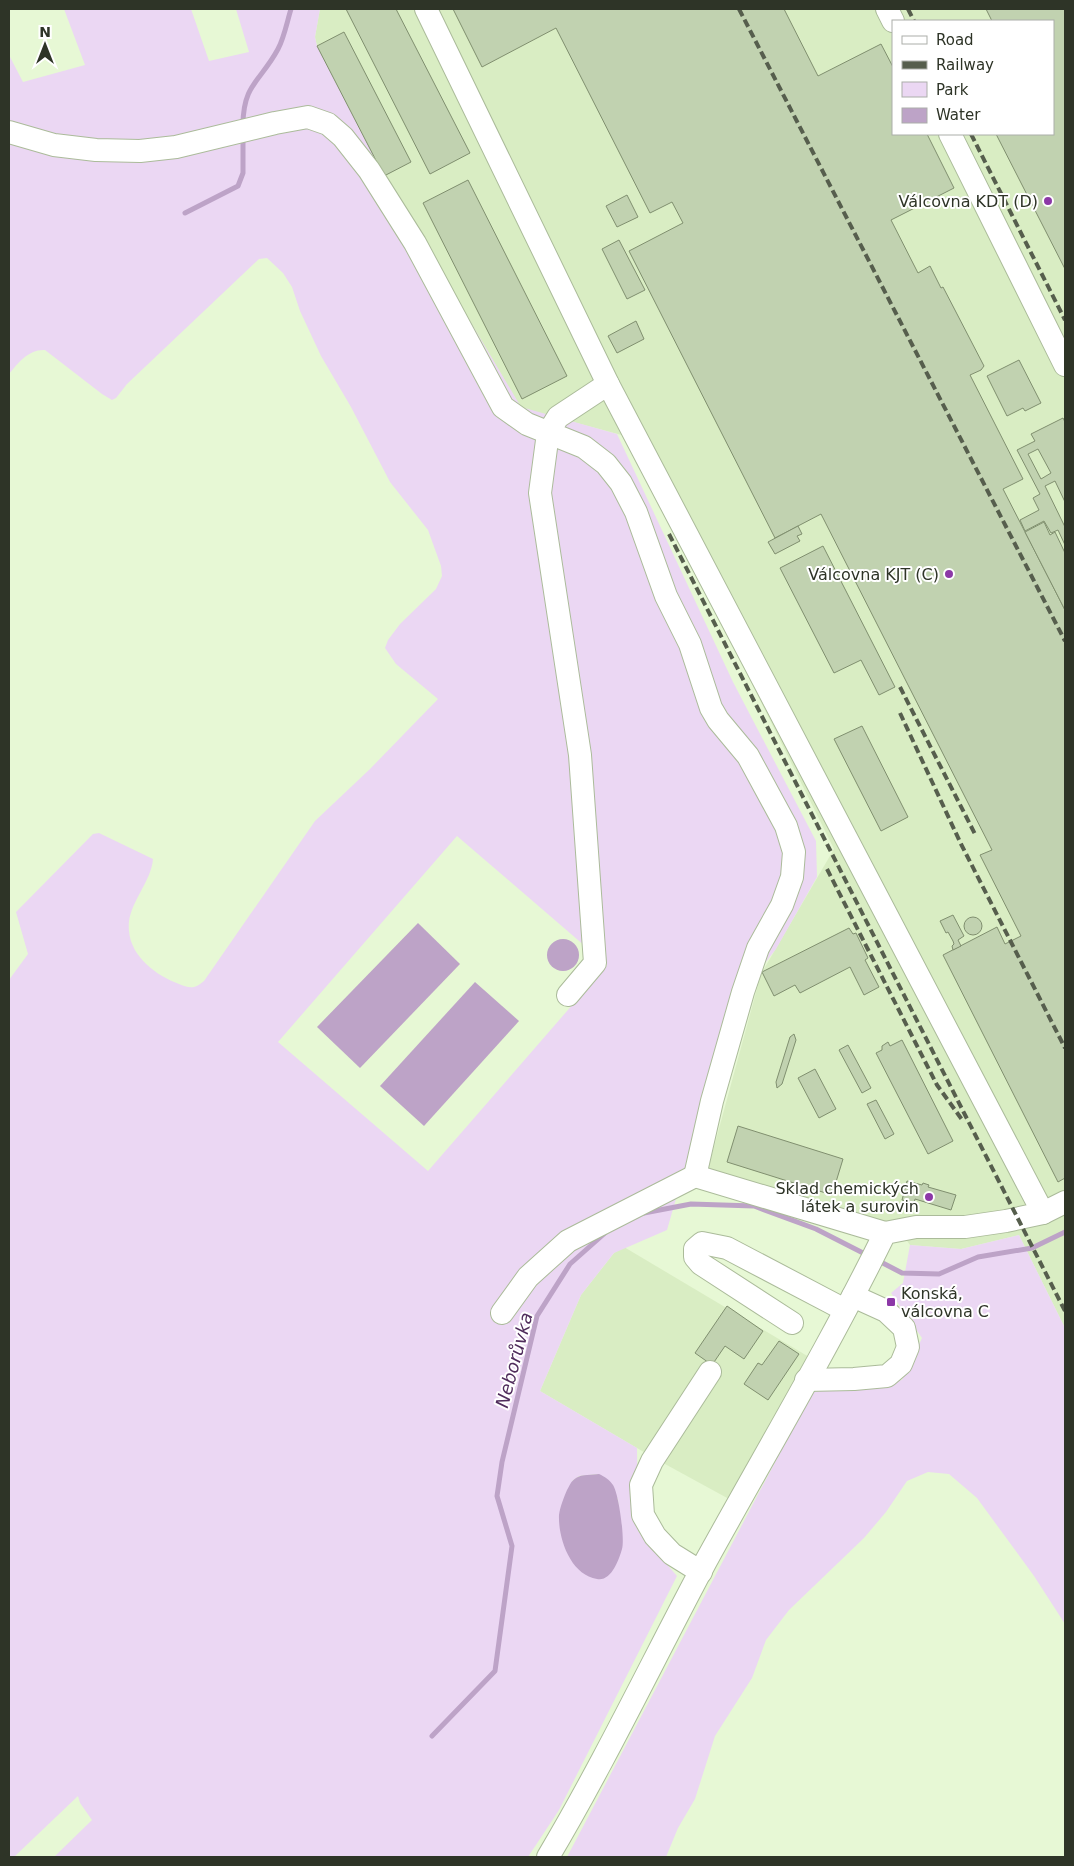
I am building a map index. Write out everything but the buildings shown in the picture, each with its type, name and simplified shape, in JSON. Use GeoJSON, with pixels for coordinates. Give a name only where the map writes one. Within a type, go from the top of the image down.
{"type":"FeatureCollection","features":[{"type":"Feature","properties":{"kind":"street"},"geometry":{"type":"LineString","coordinates":[[426,9],[608,384],[1043,1213]]}},
{"type":"Feature","properties":{"kind":"street"},"geometry":{"type":"LineString","coordinates":[[9,132],[54,145],[96,150],[140,151],[176,147],[308,117],[328,124],[343,137],[369,170],[415,243],[503,407],[527,424],[584,447],[606,464],[621,483],[636,512],[666,596],[690,644],[711,708],[718,720],[748,756],[786,826],[794,852],[792,878],[782,905],[758,948],[743,992],[712,1102],[695,1176]]}},
{"type":"Feature","properties":{"kind":"street"},"geometry":{"type":"LineString","coordinates":[[950,135],[1065,365]]}},
{"type":"Feature","properties":{"kind":"street"},"geometry":{"type":"LineString","coordinates":[[568,995],[595,963],[580,755],[540,493],[548,433],[558,417],[608,384]]}},
{"type":"Feature","properties":{"kind":"street"},"geometry":{"type":"LineString","coordinates":[[502,1313],[528,1277],[568,1241],[695,1176],[883,1237],[916,1227],[965,1226],[1043,1213],[1065,1202]]}},
{"type":"Feature","properties":{"kind":"street"},"geometry":{"type":"LineString","coordinates":[[548,1857],[578,1806],[701,1572],[864,1276],[883,1237]]}},
{"type":"Feature","properties":{"kind":"street"},"geometry":{"type":"LineString","coordinates":[[792,1323],[702,1264],[695,1257],[695,1249],[702,1243],[727,1248],[849,1303],[886,1311],[904,1328],[908,1347],[901,1364],[887,1376],[806,1380]]}},
{"type":"Feature","properties":{"kind":"street"},"geometry":{"type":"LineString","coordinates":[[701,1572],[672,1554],[655,1536],[643,1515],[642,1485],[652,1461],[710,1372]]}},
{"type":"Feature","properties":{"kind":"shaded area"},"geometry":{"type":"Polygon","coordinates":[[[320,9],[1065,9],[1065,1328],[1019,1235],[961,1249],[910,1245],[895,1224],[845,1213],[708,1169],[761,974],[834,849],[629,437],[521,408],[384,176],[317,46],[315,37],[320,9]]]}},
{"type":"Feature","properties":{"kind":"shaded area"},"geometry":{"type":"Polygon","coordinates":[[[624,1247],[809,1357],[729,1499],[654,1458],[540,1391],[581,1295],[614,1253],[624,1247]]]}},
{"type":"Feature","properties":{"kind":"green space"},"geometry":{"type":"Polygon","coordinates":[[[64,9],[191,9],[209,61],[249,52],[236,9],[320,9],[315,37],[317,46],[384,176],[521,407],[617,434],[733,682],[816,841],[817,877],[776,949],[731,1007],[667,1230],[614,1253],[581,1295],[540,1391],[637,1448],[638,1531],[677,1576],[559,1810],[528,1857],[54,1857],[92,1820],[80,1803],[78,1796],[14,1857],[9,1857],[9,980],[28,954],[16,912],[93,834],[99,833],[153,859],[148,877],[131,912],[129,921],[131,940],[140,957],[162,976],[185,986],[197,986],[204,981],[315,821],[370,769],[438,699],[396,664],[385,648],[388,640],[400,624],[436,589],[442,576],[441,566],[428,530],[390,482],[351,407],[321,356],[300,311],[292,287],[283,273],[267,258],[259,259],[112,400],[45,350],[29,354],[9,374],[9,55],[23,82],[85,65],[64,9]],[[457,836],[278,1042],[428,1171],[607,965],[457,836]],[[598,1474],[579,1476],[572,1481],[619,1515],[618,1499],[598,1474]]]}},
{"type":"Feature","properties":{"kind":"green space"},"geometry":{"type":"Polygon","coordinates":[[[1019,1235],[1065,1328],[1065,1624],[1034,1576],[977,1498],[949,1474],[928,1472],[907,1481],[886,1512],[864,1538],[789,1610],[766,1640],[752,1678],[715,1736],[695,1799],[678,1828],[666,1857],[567,1857],[812,1392],[902,1380],[922,1338],[891,1293],[903,1283],[910,1245],[961,1249],[1019,1235]]]}},
{"type":"Feature","properties":{"kind":"water"},"geometry":{"type":"Polygon","coordinates":[[[418,923],[460,964],[360,1068],[317,1027],[418,923]]]}},
{"type":"Feature","properties":{"kind":"water"},"geometry":{"type":"Polygon","coordinates":[[[563,939],[575,943],[579,955],[575,967],[563,971],[551,967],[547,955],[551,943],[563,939]]]}},
{"type":"Feature","properties":{"kind":"water"},"geometry":{"type":"Polygon","coordinates":[[[475,982],[519,1021],[424,1126],[380,1086],[475,982]]]}},
{"type":"Feature","properties":{"kind":"water"},"geometry":{"type":"Polygon","coordinates":[[[599,1474],[610,1481],[615,1490],[623,1536],[622,1549],[614,1569],[602,1579],[588,1576],[573,1563],[564,1545],[559,1524],[561,1505],[573,1480],[581,1476],[599,1474]]]}},
{"type":"Feature","properties":{"kind":"waterway"},"geometry":{"type":"LineString","coordinates":[[243,125],[246,100],[254,84],[278,49],[291,9]]}},
{"type":"Feature","properties":{"kind":"waterway"},"geometry":{"type":"LineString","coordinates":[[185,213],[238,186],[243,173],[243,136]]}},
{"type":"Feature","properties":{"kind":"waterway","name":"Neborůvka"},"geometry":{"type":"LineString","coordinates":[[644,1213],[691,1204],[754,1206],[816,1229],[867,1255]]}},
{"type":"Feature","properties":{"kind":"waterway","name":"Neborůvka"},"geometry":{"type":"LineString","coordinates":[[877,1260],[902,1273],[939,1274],[978,1257],[1032,1248],[1065,1232]]}},
{"type":"Feature","properties":{"kind":"waterway","name":"Neborůvka"},"geometry":{"type":"LineString","coordinates":[[432,1736],[495,1671],[512,1546],[497,1496],[502,1462],[537,1316],[570,1264],[605,1233]]}},
{"type":"Feature","properties":{"kind":"railway"},"geometry":{"type":"LineString","coordinates":[[739,9],[1065,641]]}},
{"type":"Feature","properties":{"kind":"railway"},"geometry":{"type":"LineString","coordinates":[[908,9],[914,20]]}},
{"type":"Feature","properties":{"kind":"railway"},"geometry":{"type":"LineString","coordinates":[[972,135],[1065,320]]}},
{"type":"Feature","properties":{"kind":"railway"},"geometry":{"type":"LineString","coordinates":[[669,534],[1065,1311]]}},
{"type":"Feature","properties":{"kind":"railway"},"geometry":{"type":"LineString","coordinates":[[900,687],[976,836]]}},
{"type":"Feature","properties":{"kind":"railway"},"geometry":{"type":"LineString","coordinates":[[900,713],[961,844],[1065,1048]]}},
{"type":"Feature","properties":{"kind":"railway"},"geometry":{"type":"LineString","coordinates":[[827,869],[937,1085],[963,1121]]}},
{"type":"Feature","properties":{"kind":"place","name":"Válcovna KDT (D)"},"geometry":{"type":"Point","coordinates":[1048,201]}},
{"type":"Feature","properties":{"kind":"place","name":"Válcovna KJT (C)"},"geometry":{"type":"Point","coordinates":[949,574]}},
{"type":"Feature","properties":{"kind":"place","name":"Sklad chemických látek a surovin"},"geometry":{"type":"Point","coordinates":[929,1197]}},
{"type":"Feature","properties":{"kind":"place","name":"Konská, válcovna C"},"geometry":{"type":"Point","coordinates":[891,1302]}}]}
